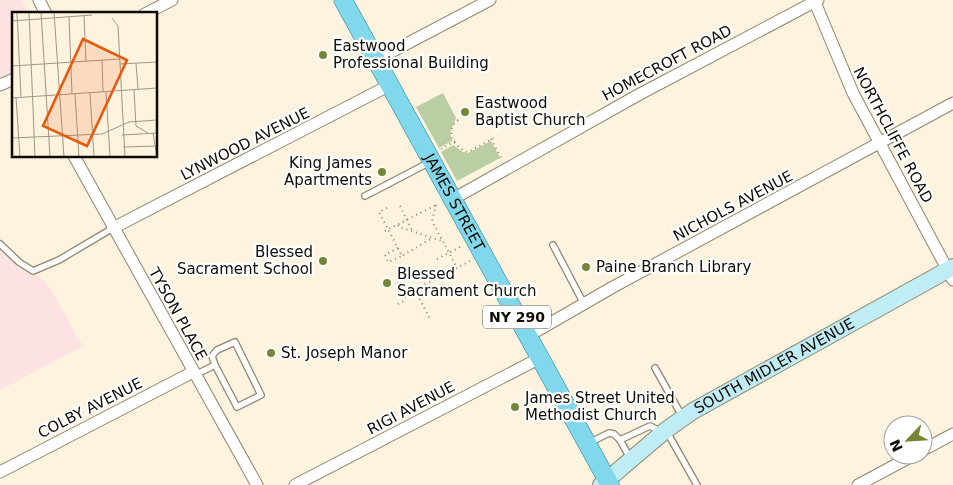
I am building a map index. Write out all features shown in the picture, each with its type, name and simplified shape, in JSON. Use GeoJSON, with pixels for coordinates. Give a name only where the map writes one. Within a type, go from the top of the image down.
{"type":"FeatureCollection","features":[{"type":"Feature","properties":{"kind":"main road","name":"JAMES STREET"},"geometry":{"type":"LineString","coordinates":[[343,0],[390,85],[436,155],[443,202],[528,336],[588,444],[606,484]]}},
{"type":"Feature","properties":{"kind":"main road","name":"SOUTH MIDLER AVENUE"},"geometry":{"type":"LineString","coordinates":[[606,484],[662,432],[683,418],[951,273]]}},
{"type":"Feature","properties":{"kind":"street"},"geometry":{"type":"LineString","coordinates":[[38,0],[45,12]]}},
{"type":"Feature","properties":{"kind":"street"},"geometry":{"type":"LineString","coordinates":[[149,12],[172,0]]}},
{"type":"Feature","properties":{"kind":"street"},"geometry":{"type":"LineString","coordinates":[[376,60],[490,0]]}},
{"type":"Feature","properties":{"kind":"street","name":"NORTHCLIFFE ROAD"},"geometry":{"type":"LineString","coordinates":[[815,1],[841,68],[879,144],[951,273]]}},
{"type":"Feature","properties":{"kind":"street","name":"HOMECROFT ROAD"},"geometry":{"type":"LineString","coordinates":[[443,202],[815,1]]}},
{"type":"Feature","properties":{"kind":"street"},"geometry":{"type":"LineString","coordinates":[[0,85],[12,80]]}},
{"type":"Feature","properties":{"kind":"street","name":"LYNWOOD AVENUE"},"geometry":{"type":"LineString","coordinates":[[113,228],[390,85]]}},
{"type":"Feature","properties":{"kind":"street","name":"NICHOLS AVENUE"},"geometry":{"type":"LineString","coordinates":[[528,336],[953,103]]}},
{"type":"Feature","properties":{"kind":"street","name":"TYSON PLACE"},"geometry":{"type":"LineString","coordinates":[[75,158],[256,485]]}},
{"type":"Feature","properties":{"kind":"street","name":"RIGI AVENUE"},"geometry":{"type":"LineString","coordinates":[[295,485],[540,358]]}},
{"type":"Feature","properties":{"kind":"street","name":"COLBY AVENUE"},"geometry":{"type":"LineString","coordinates":[[0,472],[194,373]]}},
{"type":"Feature","properties":{"kind":"street"},"geometry":{"type":"LineString","coordinates":[[933,445],[953,434]]}},
{"type":"Feature","properties":{"kind":"street"},"geometry":{"type":"LineString","coordinates":[[858,485],[895,465]]}},
{"type":"Feature","properties":{"kind":"lane"},"geometry":{"type":"LineString","coordinates":[[365,196],[436,155]]}},
{"type":"Feature","properties":{"kind":"lane"},"geometry":{"type":"LineString","coordinates":[[0,244],[19,262],[33,271],[59,260],[113,228]]}},
{"type":"Feature","properties":{"kind":"lane"},"geometry":{"type":"LineString","coordinates":[[553,245],[584,304]]}},
{"type":"Feature","properties":{"kind":"lane"},"geometry":{"type":"LineString","coordinates":[[235,342],[261,395],[237,407],[215,365],[212,356],[217,350],[235,342]]}},
{"type":"Feature","properties":{"kind":"lane"},"geometry":{"type":"LineString","coordinates":[[194,373],[215,365]]}},
{"type":"Feature","properties":{"kind":"lane"},"geometry":{"type":"LineString","coordinates":[[655,368],[683,418]]}},
{"type":"Feature","properties":{"kind":"lane"},"geometry":{"type":"LineString","coordinates":[[620,440],[650,426],[662,432],[696,485]]}},
{"type":"Feature","properties":{"kind":"lane"},"geometry":{"type":"LineString","coordinates":[[588,444],[608,434],[614,434],[620,440],[631,460]]}},
{"type":"Feature","properties":{"kind":"path"},"geometry":{"type":"LineString","coordinates":[[458,120],[455,122],[452,130],[453,142],[460,149],[468,152],[494,138]]}},
{"type":"Feature","properties":{"kind":"path"},"geometry":{"type":"LineString","coordinates":[[436,155],[458,140]]}},
{"type":"Feature","properties":{"kind":"path"},"geometry":{"type":"LineString","coordinates":[[491,140],[502,158]]}},
{"type":"Feature","properties":{"kind":"path"},"geometry":{"type":"LineString","coordinates":[[387,231],[443,202]]}},
{"type":"Feature","properties":{"kind":"path"},"geometry":{"type":"LineString","coordinates":[[443,202],[432,221],[457,268]]}},
{"type":"Feature","properties":{"kind":"path"},"geometry":{"type":"LineString","coordinates":[[400,206],[413,232]]}},
{"type":"Feature","properties":{"kind":"path"},"geometry":{"type":"LineString","coordinates":[[387,208],[379,212],[387,231],[402,256]]}},
{"type":"Feature","properties":{"kind":"path"},"geometry":{"type":"LineString","coordinates":[[398,225],[399,227],[443,242]]}},
{"type":"Feature","properties":{"kind":"path"},"geometry":{"type":"LineString","coordinates":[[398,248],[385,256],[388,262],[432,238]]}},
{"type":"Feature","properties":{"kind":"path"},"geometry":{"type":"LineString","coordinates":[[437,259],[462,246]]}},
{"type":"Feature","properties":{"kind":"path"},"geometry":{"type":"LineString","coordinates":[[398,304],[404,301],[406,294],[470,261]]}},
{"type":"Feature","properties":{"kind":"path"},"geometry":{"type":"LineString","coordinates":[[422,286],[424,290]]}},
{"type":"Feature","properties":{"kind":"path"},"geometry":{"type":"LineString","coordinates":[[415,290],[430,319]]}},
{"type":"Feature","properties":{"kind":"shaded area"},"geometry":{"type":"Polygon","coordinates":[[[0,0],[22,0],[28,12],[12,12],[12,75],[0,82],[0,0]]]}},
{"type":"Feature","properties":{"kind":"shaded area"},"geometry":{"type":"Polygon","coordinates":[[[0,238],[48,285],[83,346],[0,390],[0,238]]]}},
{"type":"Feature","properties":{"kind":"green space"},"geometry":{"type":"Polygon","coordinates":[[[443,93],[456,118],[450,133],[452,141],[439,148],[416,107],[443,93]]]}},
{"type":"Feature","properties":{"kind":"green space"},"geometry":{"type":"Polygon","coordinates":[[[491,141],[500,158],[457,181],[441,152],[453,145],[468,153],[491,141]]]}},
{"type":"Feature","properties":{"kind":"place","name":"Eastwood Professional Building"},"geometry":{"type":"Point","coordinates":[323,55]}},
{"type":"Feature","properties":{"kind":"place","name":"Eastwood Baptist Church"},"geometry":{"type":"Point","coordinates":[465,112]}},
{"type":"Feature","properties":{"kind":"place","name":"King James Apartments"},"geometry":{"type":"Point","coordinates":[382,172]}},
{"type":"Feature","properties":{"kind":"place","name":"Blessed Sacrament School"},"geometry":{"type":"Point","coordinates":[323,261]}},
{"type":"Feature","properties":{"kind":"place","name":"Paine Branch Library"},"geometry":{"type":"Point","coordinates":[586,267]}},
{"type":"Feature","properties":{"kind":"place","name":"Blessed Sacrament Church"},"geometry":{"type":"Point","coordinates":[387,283]}},
{"type":"Feature","properties":{"kind":"place","name":"St. Joseph Manor"},"geometry":{"type":"Point","coordinates":[271,353]}},
{"type":"Feature","properties":{"kind":"place","name":"James Street United Methodist Church"},"geometry":{"type":"Point","coordinates":[515,407]}}]}
